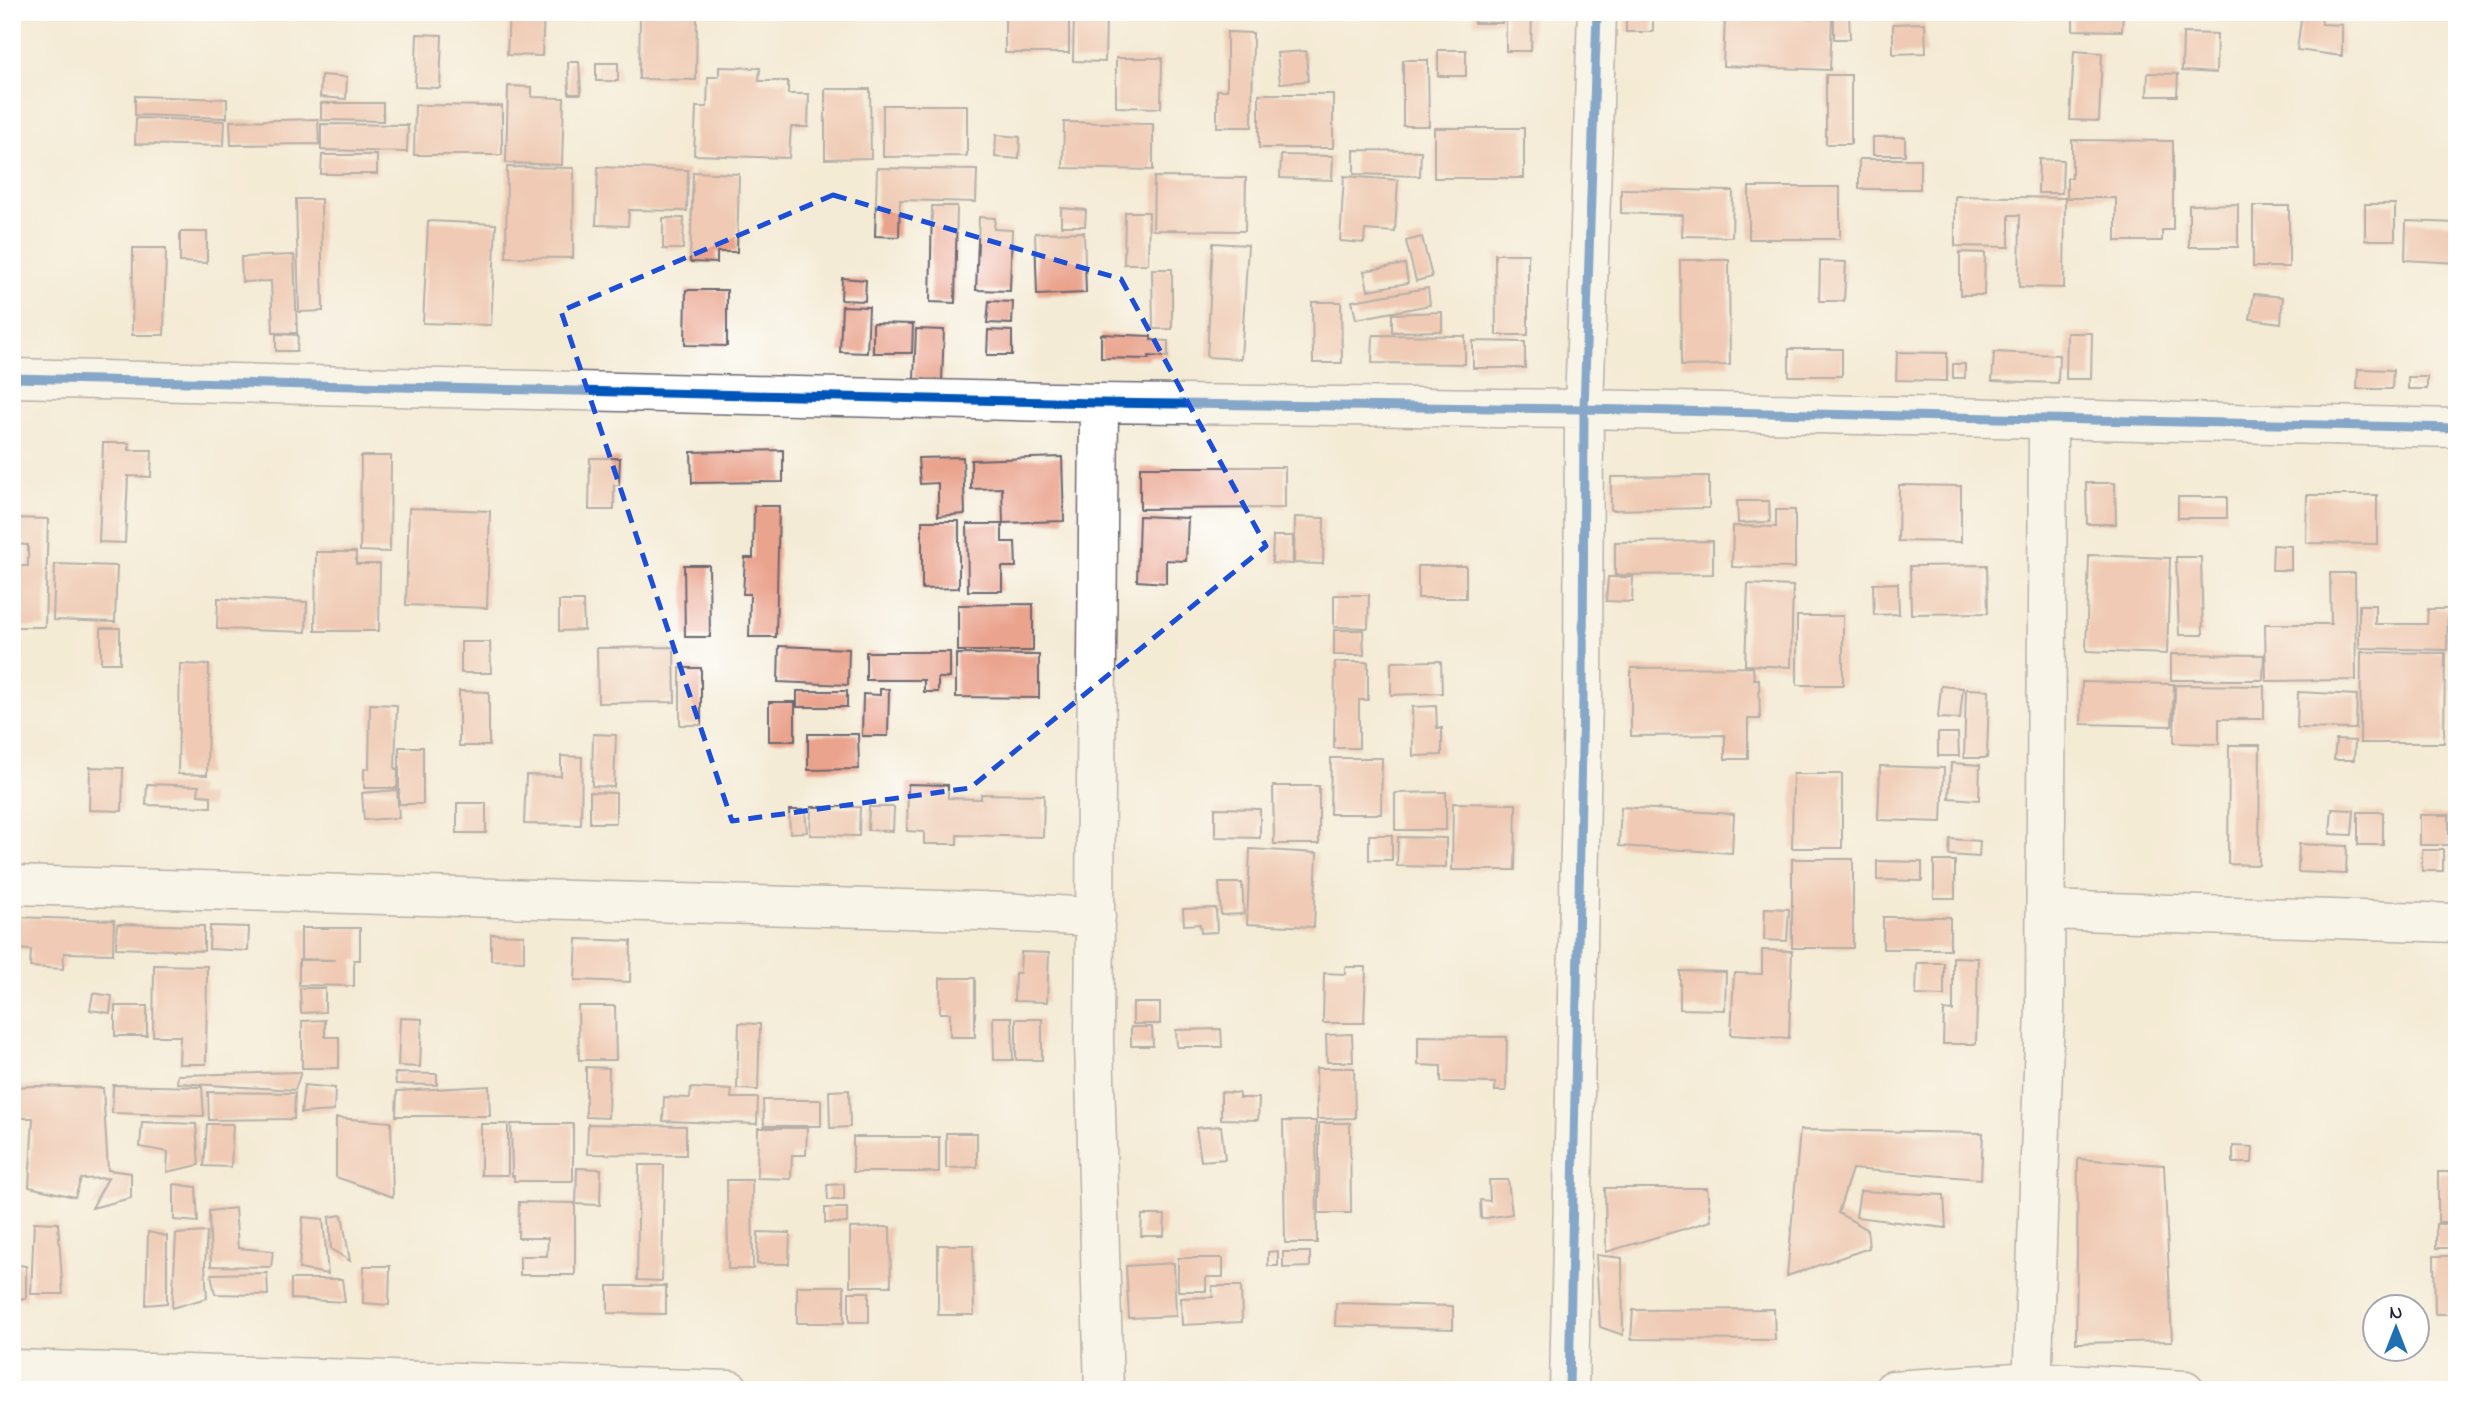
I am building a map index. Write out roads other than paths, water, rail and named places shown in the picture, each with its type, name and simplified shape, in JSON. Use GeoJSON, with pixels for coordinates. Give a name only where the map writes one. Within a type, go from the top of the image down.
{"type":"FeatureCollection","features":[{"type":"Feature","properties":{"kind":"street"},"geometry":{"type":"LineString","coordinates":[[1569,1390],[1583,711],[1584,409],[1597,12]]}},
{"type":"Feature","properties":{"kind":"street"},"geometry":{"type":"LineString","coordinates":[[12,378],[1099,403],[1584,409],[2457,428]]}},
{"type":"Feature","properties":{"kind":"street"},"geometry":{"type":"LineString","coordinates":[[1099,403],[1094,1042],[1104,1390]]}},
{"type":"Feature","properties":{"kind":"street"},"geometry":{"type":"LineString","coordinates":[[2032,1385],[2045,1010],[2048,421]]}},
{"type":"Feature","properties":{"kind":"street"},"geometry":{"type":"LineString","coordinates":[[12,885],[980,911],[1096,918]]}},
{"type":"Feature","properties":{"kind":"street"},"geometry":{"type":"LineString","coordinates":[[2046,910],[2457,923]]}},
{"type":"Feature","properties":{"kind":"street"},"geometry":{"type":"LineString","coordinates":[[12,1369],[730,1390]]}},
{"type":"Feature","properties":{"kind":"street"},"geometry":{"type":"LineString","coordinates":[[1893,1390],[2032,1385],[2185,1390]]}}]}
